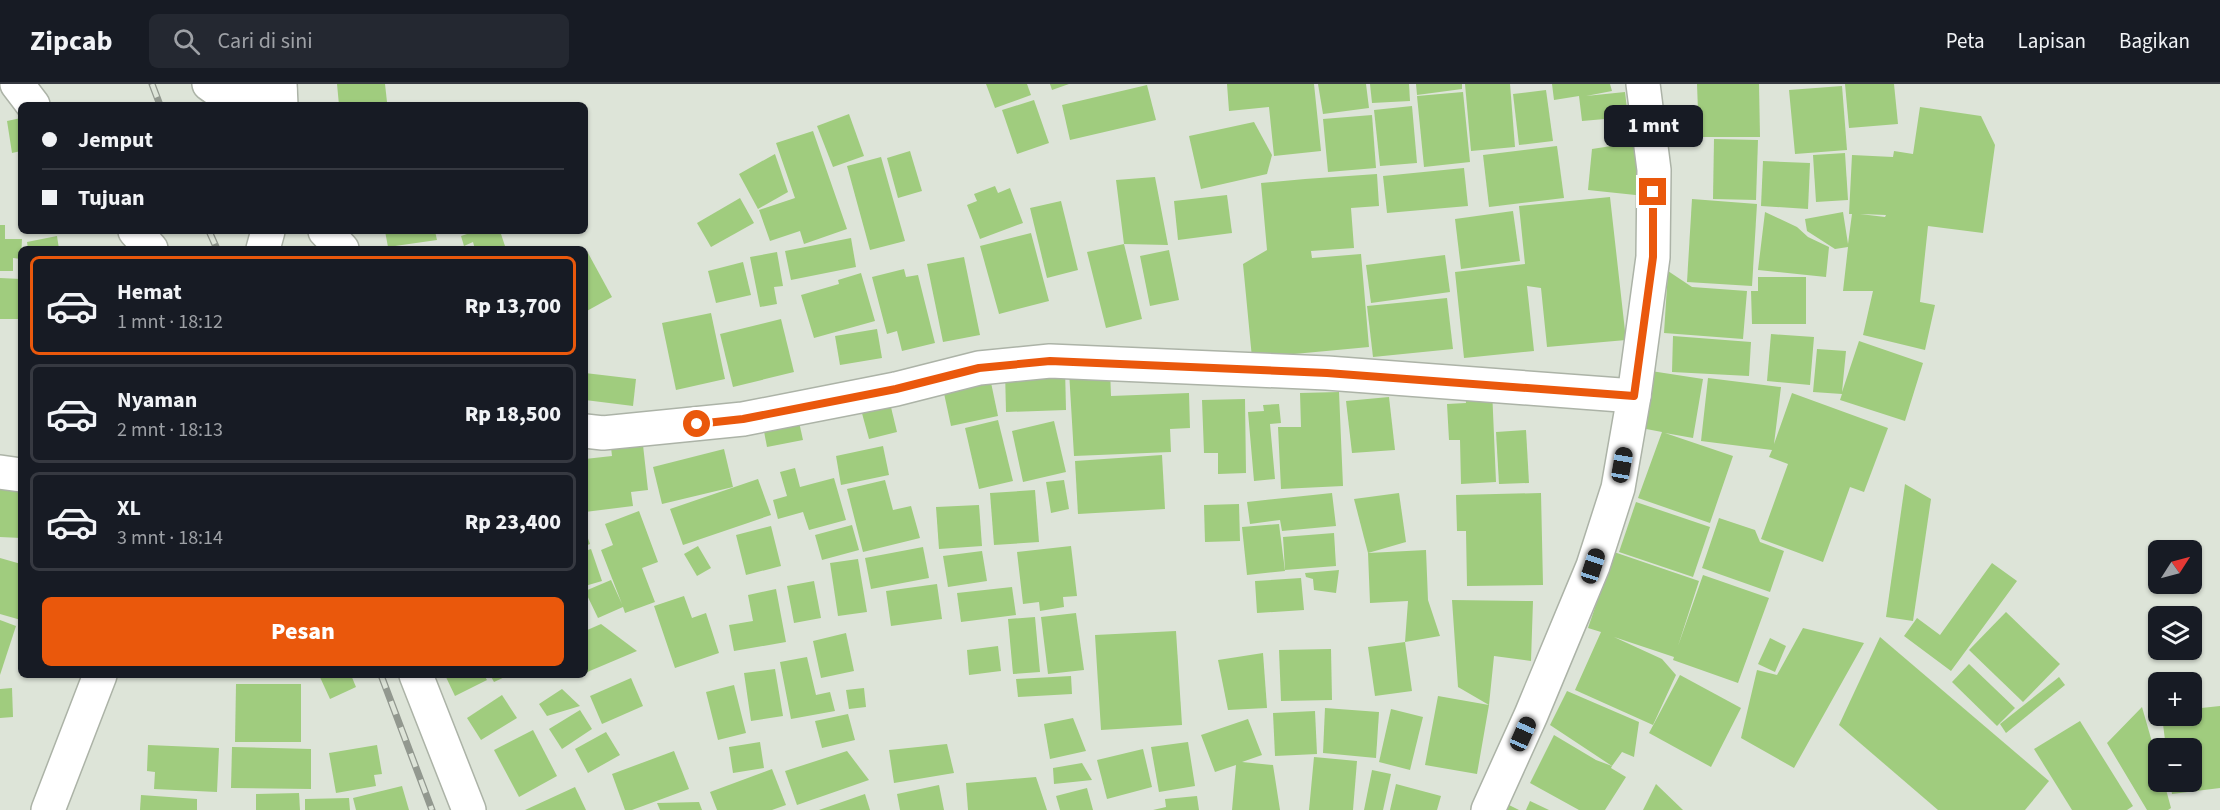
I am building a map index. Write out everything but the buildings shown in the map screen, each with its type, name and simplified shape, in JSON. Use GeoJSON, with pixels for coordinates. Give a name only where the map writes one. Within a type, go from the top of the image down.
{"type":"FeatureCollection","features":[{"type":"Feature","properties":{"kind":"street"},"geometry":{"type":"LineString","coordinates":[[17,84],[31,102]]}},
{"type":"Feature","properties":{"kind":"street"},"geometry":{"type":"LineString","coordinates":[[209,84],[215,89],[234,95],[280,93]]}},
{"type":"Feature","properties":{"kind":"street"},"geometry":{"type":"LineString","coordinates":[[1488,810],[1531,715],[1593,566],[1618,488],[1634,396],[1653,257],[1654,170],[1643,84]]}},
{"type":"Feature","properties":{"kind":"street"},"geometry":{"type":"LineString","coordinates":[[138,234],[148,246]]}},
{"type":"Feature","properties":{"kind":"street"},"geometry":{"type":"LineString","coordinates":[[328,234],[339,246]]}},
{"type":"Feature","properties":{"kind":"street"},"geometry":{"type":"LineString","coordinates":[[588,431],[603,433],[743,419],[896,389],[979,368],[1050,361],[1327,373],[1634,396]]}},
{"type":"Feature","properties":{"kind":"street"},"geometry":{"type":"LineString","coordinates":[[0,472],[18,475]]}},
{"type":"Feature","properties":{"kind":"street"},"geometry":{"type":"LineString","coordinates":[[48,810],[99,678]]}},
{"type":"Feature","properties":{"kind":"street"},"geometry":{"type":"LineString","coordinates":[[417,678],[469,810]]}},
{"type":"Feature","properties":{"kind":"railway"},"geometry":{"type":"LineString","coordinates":[[152,84],[159,102]]}},
{"type":"Feature","properties":{"kind":"railway"},"geometry":{"type":"LineString","coordinates":[[210,234],[216,246]]}},
{"type":"Feature","properties":{"kind":"railway"},"geometry":{"type":"LineString","coordinates":[[382,678],[432,810]]}},
{"type":"Feature","properties":{"kind":"route"},"geometry":{"type":"LineString","coordinates":[[697,424],[743,419],[896,389],[979,368],[1050,361],[1327,373],[1634,396],[1653,257],[1653,192]]}}]}
